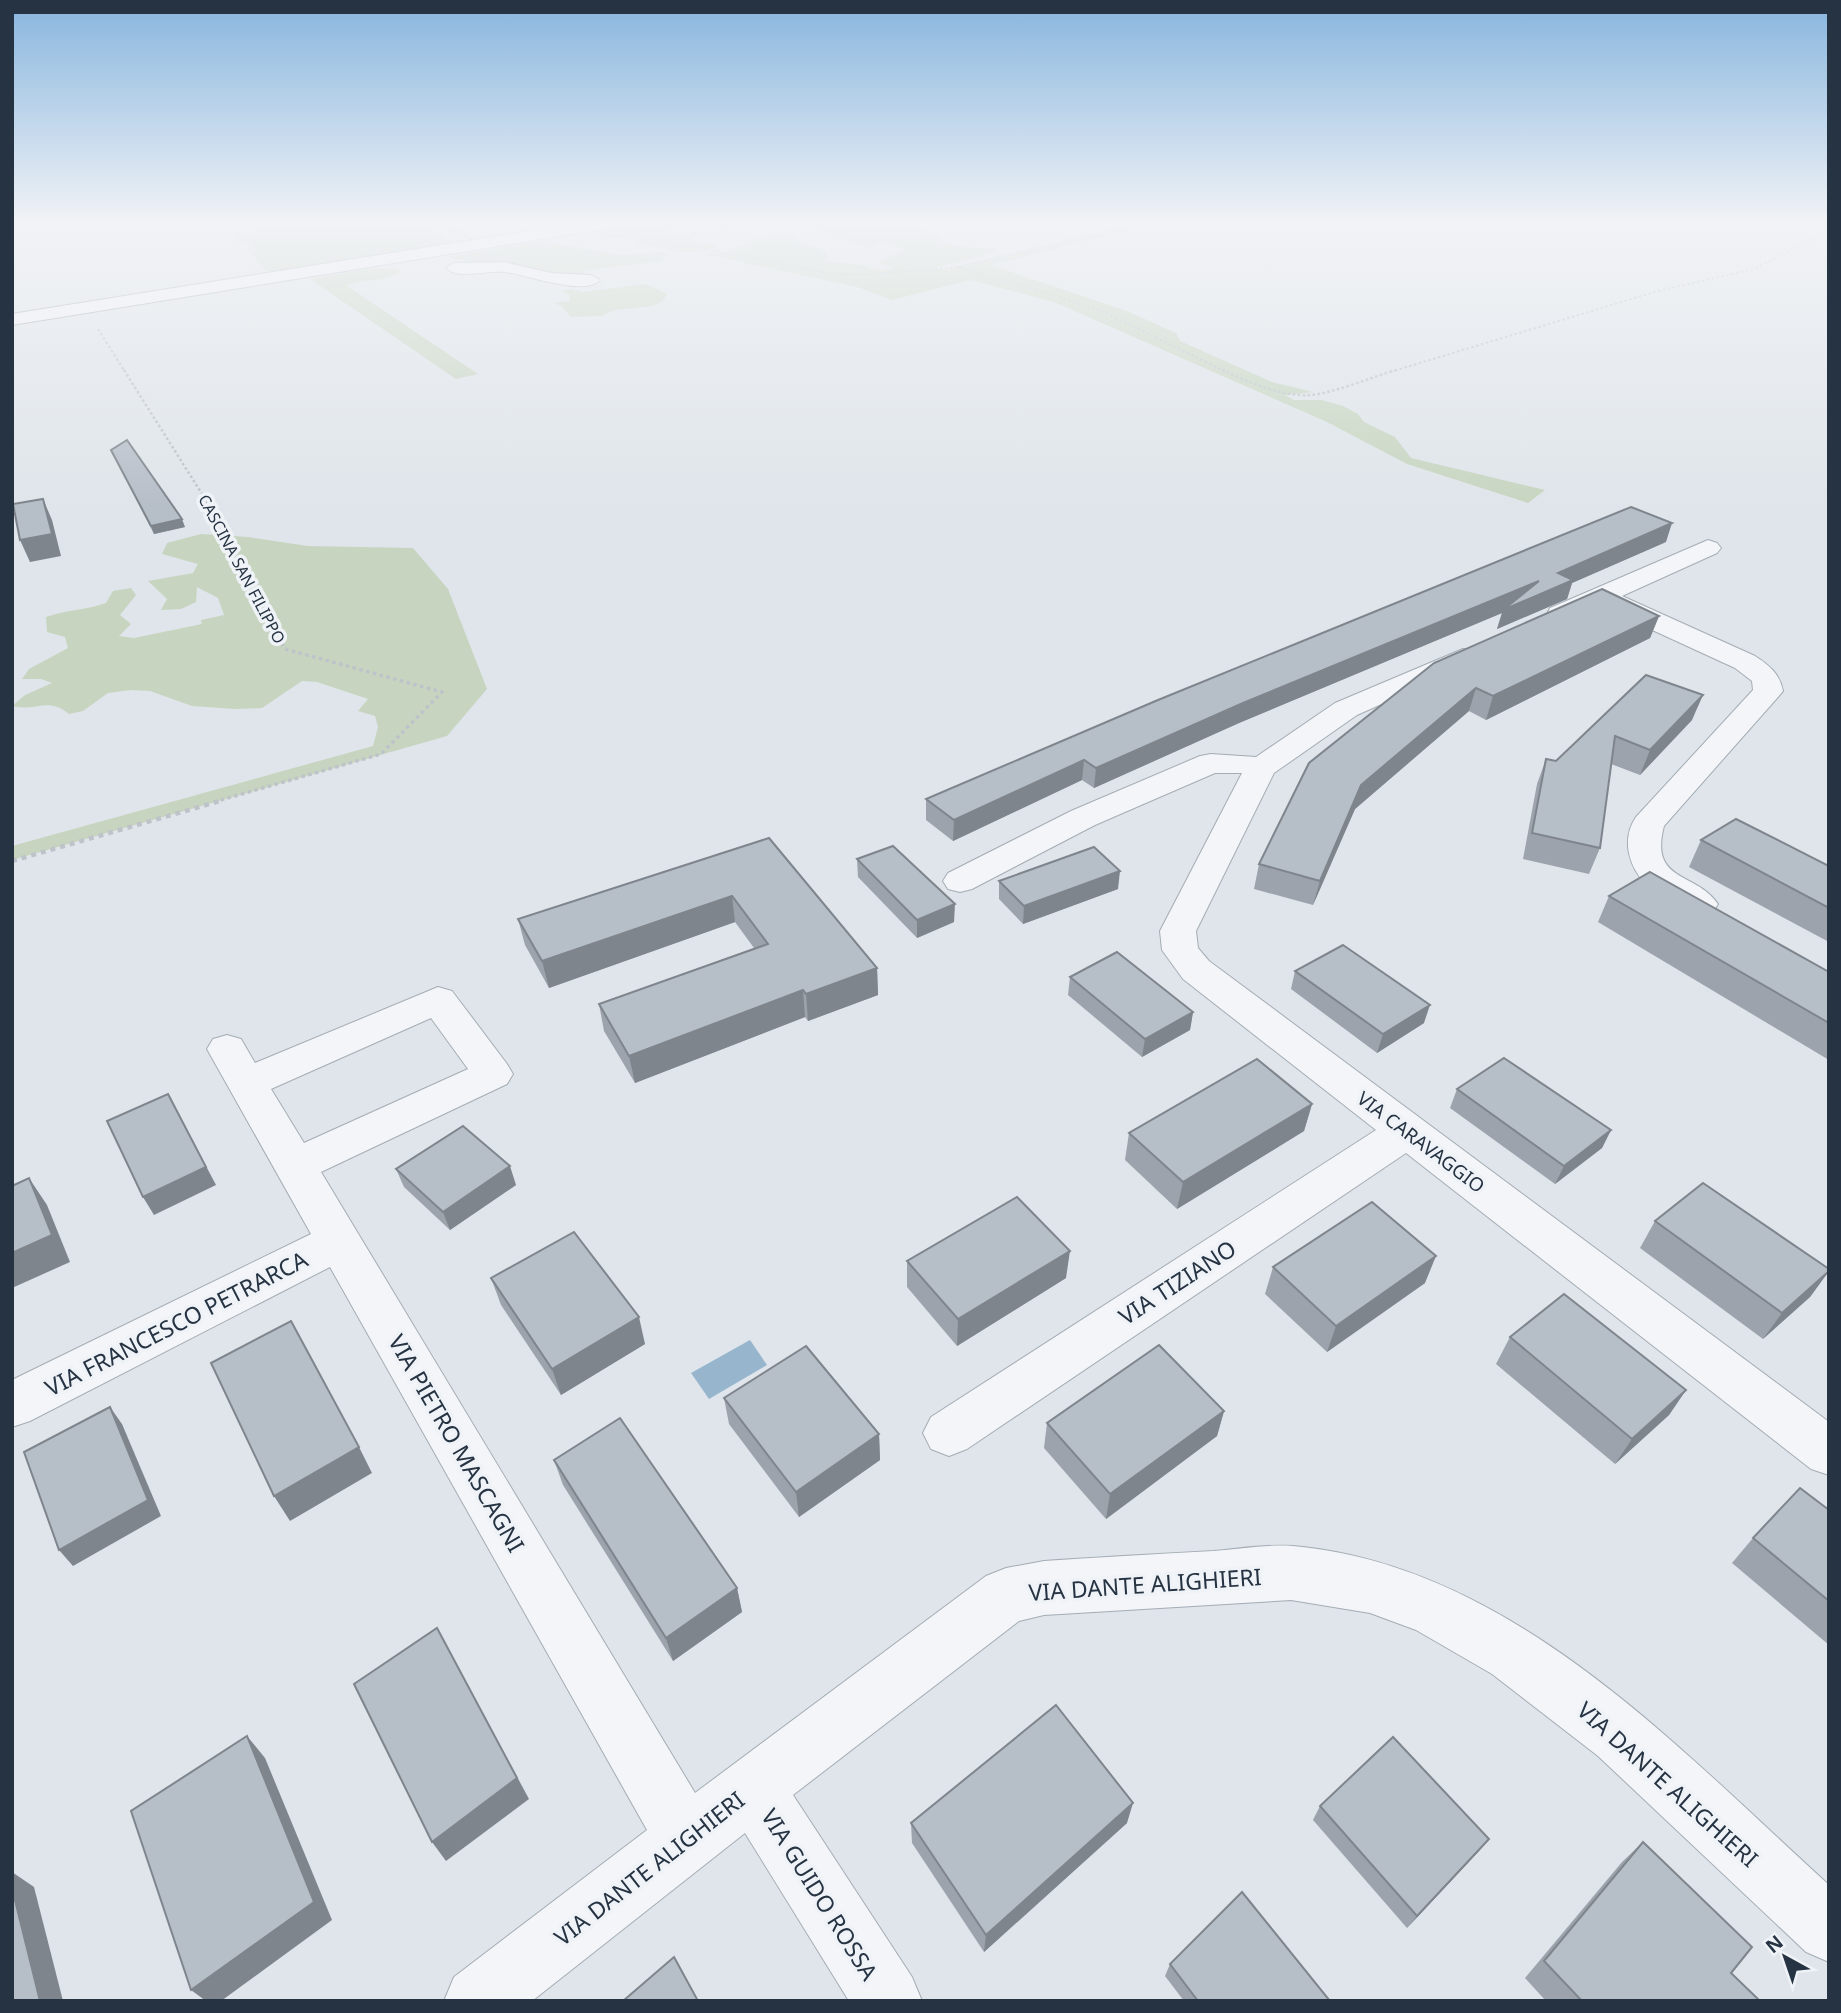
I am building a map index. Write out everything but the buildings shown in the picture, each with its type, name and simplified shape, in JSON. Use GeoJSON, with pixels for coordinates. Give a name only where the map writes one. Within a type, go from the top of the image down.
{"type":"FeatureCollection","features":[{"type":"Feature","properties":{"kind":"street"},"geometry":{"type":"LineString","coordinates":[[12,320],[30,317]]}},
{"type":"Feature","properties":{"kind":"street","name":"VIA CARAVAGGIO"},"geometry":{"type":"LineString","coordinates":[[1708,548],[1346,709],[1261,768],[1178,932],[1180,950],[1196,970],[1829,1452]]}},
{"type":"Feature","properties":{"kind":"street"},"geometry":{"type":"LineString","coordinates":[[1600,596],[1745,662],[1762,673],[1768,682],[1768,691],[1648,824],[1642,840],[1642,855],[1653,872],[1671,887],[1732,921]]}},
{"type":"Feature","properties":{"kind":"street"},"geometry":{"type":"LineString","coordinates":[[960,881],[1083,818],[1211,763],[1261,768]]}},
{"type":"Feature","properties":{"kind":"street","name":"VIA PIETRO MASCAGNI"},"geometry":{"type":"LineString","coordinates":[[295,1166],[493,1074],[438,1000],[237,1066],[295,1166],[687,1838]]}},
{"type":"Feature","properties":{"kind":"street","name":"VIA TIZIANO"},"geometry":{"type":"LineString","coordinates":[[949,1433],[1406,1131]]}},
{"type":"Feature","properties":{"kind":"street","name":"VIA FRANCESCO PETRARCA"},"geometry":{"type":"LineString","coordinates":[[12,1405],[339,1241]]}},
{"type":"Feature","properties":{"kind":"street","name":"VIA DANTE ALIGHIERI"},"geometry":{"type":"LineString","coordinates":[[478,2001],[752,1788],[1006,1596],[1044,1588],[1291,1573],[1370,1586],[1432,1608],[1512,1654],[1619,1735],[1829,1929]]}},
{"type":"Feature","properties":{"kind":"street","name":"VIA GUIDO ROSSA"},"geometry":{"type":"LineString","coordinates":[[752,1788],[888,2001]]}},
{"type":"Feature","properties":{"kind":"path","name":"CASCINA SAN FILIPPO"},"geometry":{"type":"LineString","coordinates":[[12,861],[381,754],[442,692],[285,649],[248,585],[224,529],[90,317]]}},
{"type":"Feature","properties":{"kind":"path"},"geometry":{"type":"LineString","coordinates":[[1115,317],[1237,375],[1297,397],[1313,395],[1569,317]]}},
{"type":"Feature","properties":{"kind":"green space"},"geometry":{"type":"Polygon","coordinates":[[[365,317],[393,317],[478,374],[456,379],[365,317]]]}},
{"type":"Feature","properties":{"kind":"green space"},"geometry":{"type":"Polygon","coordinates":[[[1088,317],[1140,317],[1176,333],[1180,341],[1272,382],[1313,392],[1285,395],[1294,400],[1322,400],[1343,406],[1358,414],[1364,422],[1395,437],[1411,458],[1545,490],[1528,503],[1407,464],[1327,422],[1088,317]]]}},
{"type":"Feature","properties":{"kind":"green space"},"geometry":{"type":"Polygon","coordinates":[[[201,534],[248,537],[308,546],[413,548],[448,589],[487,689],[447,736],[12,860],[12,846],[373,746],[378,727],[375,716],[358,711],[368,699],[317,682],[302,681],[262,708],[192,706],[150,691],[131,690],[108,693],[83,711],[69,714],[48,705],[12,706],[25,695],[52,683],[41,679],[22,679],[29,669],[68,648],[65,637],[47,632],[46,617],[106,603],[113,591],[131,588],[136,595],[120,615],[131,624],[119,636],[134,638],[202,624],[201,620],[224,615],[218,598],[197,587],[196,602],[181,609],[161,610],[167,599],[148,581],[193,573],[198,564],[162,554],[167,543],[201,534]]]}},
{"type":"Feature","properties":{"kind":"water"},"geometry":{"type":"Polygon","coordinates":[[[750,1340],[767,1365],[709,1399],[691,1373],[750,1340]]]}}]}
